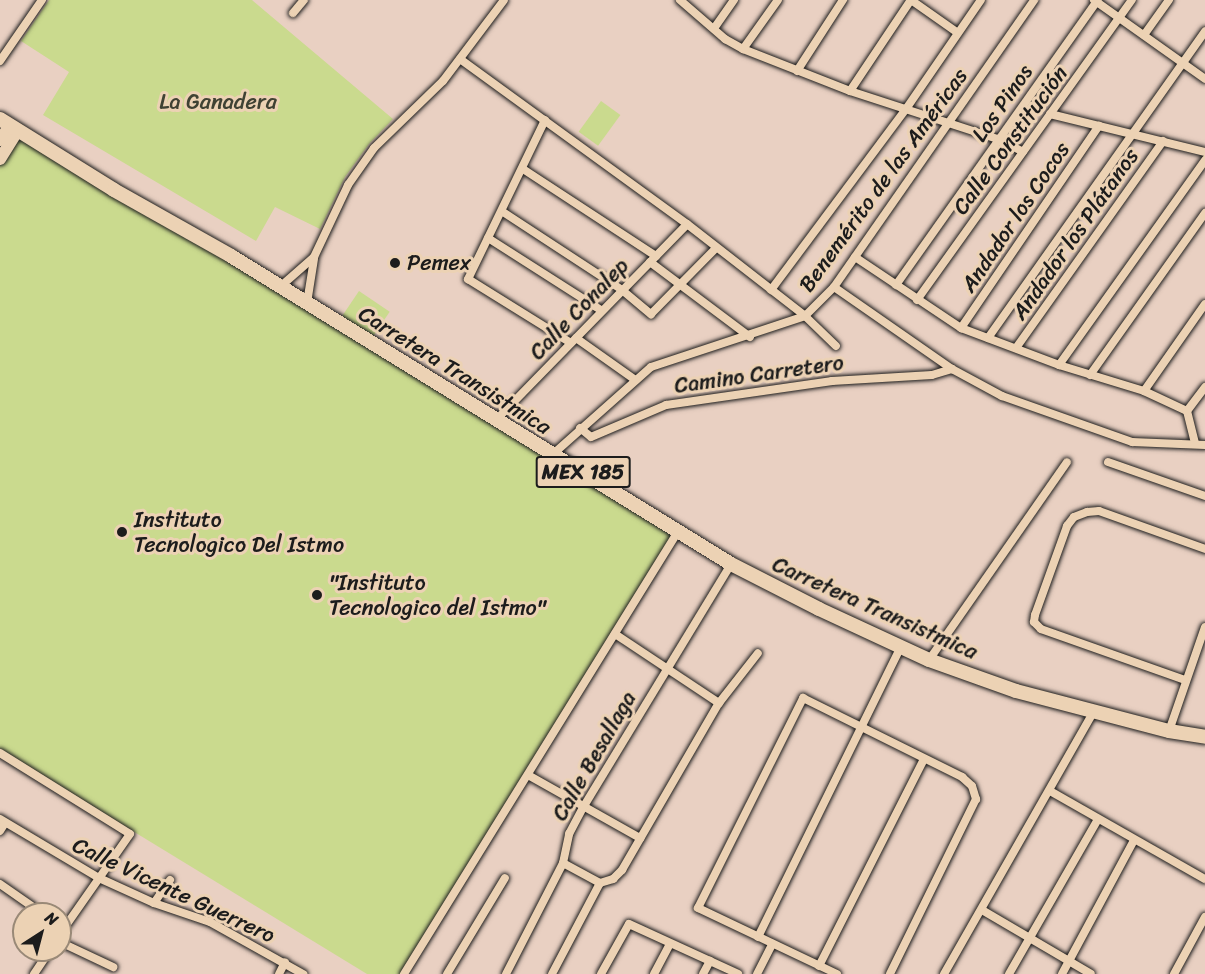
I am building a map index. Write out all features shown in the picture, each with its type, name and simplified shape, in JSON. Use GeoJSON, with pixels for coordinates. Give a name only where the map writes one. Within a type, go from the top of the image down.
{"type":"FeatureCollection","features":[{"type":"Feature","properties":{"kind":"main road","name":"Carretera Transistmica"},"geometry":{"type":"LineString","coordinates":[[9,125],[281,286],[731,564],[929,660],[1016,691],[1093,713],[1205,737]]}},
{"type":"Feature","properties":{"kind":"street"},"geometry":{"type":"LineString","coordinates":[[0,61],[42,0]]}},
{"type":"Feature","properties":{"kind":"street"},"geometry":{"type":"LineString","coordinates":[[293,14],[304,0]]}},
{"type":"Feature","properties":{"kind":"street"},"geometry":{"type":"LineString","coordinates":[[307,303],[314,257],[348,185],[374,148],[460,59],[504,0]]}},
{"type":"Feature","properties":{"kind":"street"},"geometry":{"type":"LineString","coordinates":[[680,0],[715,27],[725,39],[743,49],[850,91],[998,139],[1023,152]]}},
{"type":"Feature","properties":{"kind":"street"},"geometry":{"type":"LineString","coordinates":[[715,27],[734,0]]}},
{"type":"Feature","properties":{"kind":"street"},"geometry":{"type":"LineString","coordinates":[[743,49],[778,0]]}},
{"type":"Feature","properties":{"kind":"street"},"geometry":{"type":"LineString","coordinates":[[797,71],[843,0]]}},
{"type":"Feature","properties":{"kind":"street"},"geometry":{"type":"LineString","coordinates":[[850,91],[911,0],[958,33]]}},
{"type":"Feature","properties":{"kind":"street"},"geometry":{"type":"LineString","coordinates":[[771,290],[906,109],[981,0]]}},
{"type":"Feature","properties":{"kind":"street","name":"Benemérito de las Américas"},"geometry":{"type":"LineString","coordinates":[[552,455],[634,379],[651,367],[750,337],[805,316],[834,287],[1034,0]]}},
{"type":"Feature","properties":{"kind":"street","name":"Calle Constitución"},"geometry":{"type":"LineString","coordinates":[[917,300],[1132,0]]}},
{"type":"Feature","properties":{"kind":"street"},"geometry":{"type":"LineString","coordinates":[[1144,35],[1169,0]]}},
{"type":"Feature","properties":{"kind":"street"},"geometry":{"type":"LineString","coordinates":[[1096,1],[1205,79]]}},
{"type":"Feature","properties":{"kind":"street","name":"Los Pinos"},"geometry":{"type":"LineString","coordinates":[[896,285],[1096,1]]}},
{"type":"Feature","properties":{"kind":"street"},"geometry":{"type":"LineString","coordinates":[[988,338],[1205,31]]}},
{"type":"Feature","properties":{"kind":"street"},"geometry":{"type":"LineString","coordinates":[[460,59],[687,224],[805,316],[836,346]]}},
{"type":"Feature","properties":{"kind":"street"},"geometry":{"type":"LineString","coordinates":[[1050,114],[1205,152]]}},
{"type":"Feature","properties":{"kind":"street"},"geometry":{"type":"LineString","coordinates":[[545,120],[468,279],[573,340],[634,379]]}},
{"type":"Feature","properties":{"kind":"street"},"geometry":{"type":"LineString","coordinates":[[0,140],[9,125]]}},
{"type":"Feature","properties":{"kind":"street"},"geometry":{"type":"LineString","coordinates":[[0,159],[9,125]]}},
{"type":"Feature","properties":{"kind":"street","name":"Andador los Cocos"},"geometry":{"type":"LineString","coordinates":[[961,328],[1099,126]]}},
{"type":"Feature","properties":{"kind":"street","name":"Andador los Plátanos"},"geometry":{"type":"LineString","coordinates":[[1016,348],[1163,141]]}},
{"type":"Feature","properties":{"kind":"street"},"geometry":{"type":"LineString","coordinates":[[1059,365],[1205,160]]}},
{"type":"Feature","properties":{"kind":"street"},"geometry":{"type":"LineString","coordinates":[[523,169],[653,259],[679,284],[750,337]]}},
{"type":"Feature","properties":{"kind":"street"},"geometry":{"type":"LineString","coordinates":[[502,212],[622,290],[651,314],[716,248]]}},
{"type":"Feature","properties":{"kind":"street"},"geometry":{"type":"LineString","coordinates":[[1090,375],[1205,213]]}},
{"type":"Feature","properties":{"kind":"street","name":"Calle Conalep"},"geometry":{"type":"LineString","coordinates":[[496,419],[687,224]]}},
{"type":"Feature","properties":{"kind":"street"},"geometry":{"type":"LineString","coordinates":[[488,238],[602,311]]}},
{"type":"Feature","properties":{"kind":"street"},"geometry":{"type":"LineString","coordinates":[[281,286],[314,257]]}},
{"type":"Feature","properties":{"kind":"street"},"geometry":{"type":"LineString","coordinates":[[855,257],[961,328],[1059,365],[1144,391],[1186,411],[1195,444]]}},
{"type":"Feature","properties":{"kind":"street"},"geometry":{"type":"LineString","coordinates":[[834,287],[952,369],[1002,396],[1132,442],[1205,445]]}},
{"type":"Feature","properties":{"kind":"street"},"geometry":{"type":"LineString","coordinates":[[1144,391],[1205,304]]}},
{"type":"Feature","properties":{"kind":"street","name":"Camino Carretero"},"geometry":{"type":"LineString","coordinates":[[580,428],[591,437],[666,405],[832,381],[932,375],[952,369]]}},
{"type":"Feature","properties":{"kind":"street"},"geometry":{"type":"LineString","coordinates":[[1186,411],[1205,387]]}},
{"type":"Feature","properties":{"kind":"street"},"geometry":{"type":"LineString","coordinates":[[929,660],[1067,462]]}},
{"type":"Feature","properties":{"kind":"street"},"geometry":{"type":"LineString","coordinates":[[1108,462],[1205,495]]}},
{"type":"Feature","properties":{"kind":"street"},"geometry":{"type":"LineString","coordinates":[[1185,680],[1041,629],[1034,622],[1066,526],[1074,517],[1099,511],[1205,549]]}},
{"type":"Feature","properties":{"kind":"street"},"geometry":{"type":"LineString","coordinates":[[404,974],[679,530]]}},
{"type":"Feature","properties":{"kind":"street","name":"Calle Besallaga"},"geometry":{"type":"LineString","coordinates":[[506,974],[563,863],[569,834],[584,806],[666,666],[731,564]]}},
{"type":"Feature","properties":{"kind":"street"},"geometry":{"type":"LineString","coordinates":[[1169,731],[1185,680],[1202,645],[1205,627]]}},
{"type":"Feature","properties":{"kind":"street"},"geometry":{"type":"LineString","coordinates":[[615,634],[719,703]]}},
{"type":"Feature","properties":{"kind":"street"},"geometry":{"type":"LineString","coordinates":[[758,937],[901,647]]}},
{"type":"Feature","properties":{"kind":"street"},"geometry":{"type":"LineString","coordinates":[[552,974],[600,883],[613,879],[622,870],[719,703],[758,654]]}},
{"type":"Feature","properties":{"kind":"street"},"geometry":{"type":"LineString","coordinates":[[837,974],[824,970],[698,908],[803,698],[962,777],[972,786],[976,799],[891,974]]}},
{"type":"Feature","properties":{"kind":"street"},"geometry":{"type":"LineString","coordinates":[[944,974],[1093,713]]}},
{"type":"Feature","properties":{"kind":"street"},"geometry":{"type":"LineString","coordinates":[[0,753],[130,834],[72,917]]}},
{"type":"Feature","properties":{"kind":"street"},"geometry":{"type":"LineString","coordinates":[[824,970],[924,759]]}},
{"type":"Feature","properties":{"kind":"street"},"geometry":{"type":"LineString","coordinates":[[528,774],[640,838]]}},
{"type":"Feature","properties":{"kind":"street"},"geometry":{"type":"LineString","coordinates":[[1050,791],[1133,842],[1205,879]]}},
{"type":"Feature","properties":{"kind":"street"},"geometry":{"type":"LineString","coordinates":[[0,831],[3,821]]}},
{"type":"Feature","properties":{"kind":"street","name":"Calle Vicente Guerrero"},"geometry":{"type":"LineString","coordinates":[[3,821],[99,878],[154,903],[210,922],[303,974]]}},
{"type":"Feature","properties":{"kind":"street"},"geometry":{"type":"LineString","coordinates":[[1009,974],[1097,821]]}},
{"type":"Feature","properties":{"kind":"street"},"geometry":{"type":"LineString","coordinates":[[1062,974],[1133,842]]}},
{"type":"Feature","properties":{"kind":"street"},"geometry":{"type":"LineString","coordinates":[[563,863],[600,883]]}},
{"type":"Feature","properties":{"kind":"street"},"geometry":{"type":"LineString","coordinates":[[447,974],[505,878]]}},
{"type":"Feature","properties":{"kind":"street"},"geometry":{"type":"LineString","coordinates":[[154,903],[170,880]]}},
{"type":"Feature","properties":{"kind":"street"},"geometry":{"type":"LineString","coordinates":[[0,884],[26,902]]}},
{"type":"Feature","properties":{"kind":"street"},"geometry":{"type":"LineString","coordinates":[[982,910],[1091,974]]}},
{"type":"Feature","properties":{"kind":"street"},"geometry":{"type":"LineString","coordinates":[[1174,974],[1205,917]]}},
{"type":"Feature","properties":{"kind":"street"},"geometry":{"type":"LineString","coordinates":[[602,974],[629,924],[738,974]]}},
{"type":"Feature","properties":{"kind":"street"},"geometry":{"type":"LineString","coordinates":[[654,974],[670,944]]}},
{"type":"Feature","properties":{"kind":"street"},"geometry":{"type":"LineString","coordinates":[[756,974],[772,944]]}},
{"type":"Feature","properties":{"kind":"street"},"geometry":{"type":"LineString","coordinates":[[72,948],[112,967]]}},
{"type":"Feature","properties":{"kind":"street"},"geometry":{"type":"LineString","coordinates":[[704,974],[710,961]]}},
{"type":"Feature","properties":{"kind":"street"},"geometry":{"type":"LineString","coordinates":[[279,974],[285,963]]}},
{"type":"Feature","properties":{"kind":"green space","name":"La Ganadera"},"geometry":{"type":"Polygon","coordinates":[[[49,0],[252,0],[393,119],[369,144],[345,177],[320,229],[275,207],[256,241],[43,115],[69,72],[21,41],[49,0]]]}},
{"type":"Feature","properties":{"kind":"green space"},"geometry":{"type":"Polygon","coordinates":[[[601,101],[620,115],[598,146],[579,132],[601,101]]]}},
{"type":"Feature","properties":{"kind":"green space","name":"\"Instituto Tecnologico del Istmo\""},"geometry":{"type":"Polygon","coordinates":[[[18,130],[679,530],[400,974],[367,974],[0,750],[0,160],[18,130]]]}},
{"type":"Feature","properties":{"kind":"green space"},"geometry":{"type":"Polygon","coordinates":[[[359,291],[390,312],[372,337],[342,317],[359,291]]]}},
{"type":"Feature","properties":{"kind":"place","name":"Pemex"},"geometry":{"type":"Point","coordinates":[395,263]}},
{"type":"Feature","properties":{"kind":"place","name":"Instituto Tecnologico Del Istmo"},"geometry":{"type":"Point","coordinates":[122,532]}},
{"type":"Feature","properties":{"kind":"place","name":"\"Instituto Tecnologico del Istmo\""},"geometry":{"type":"Point","coordinates":[317,595]}}]}
